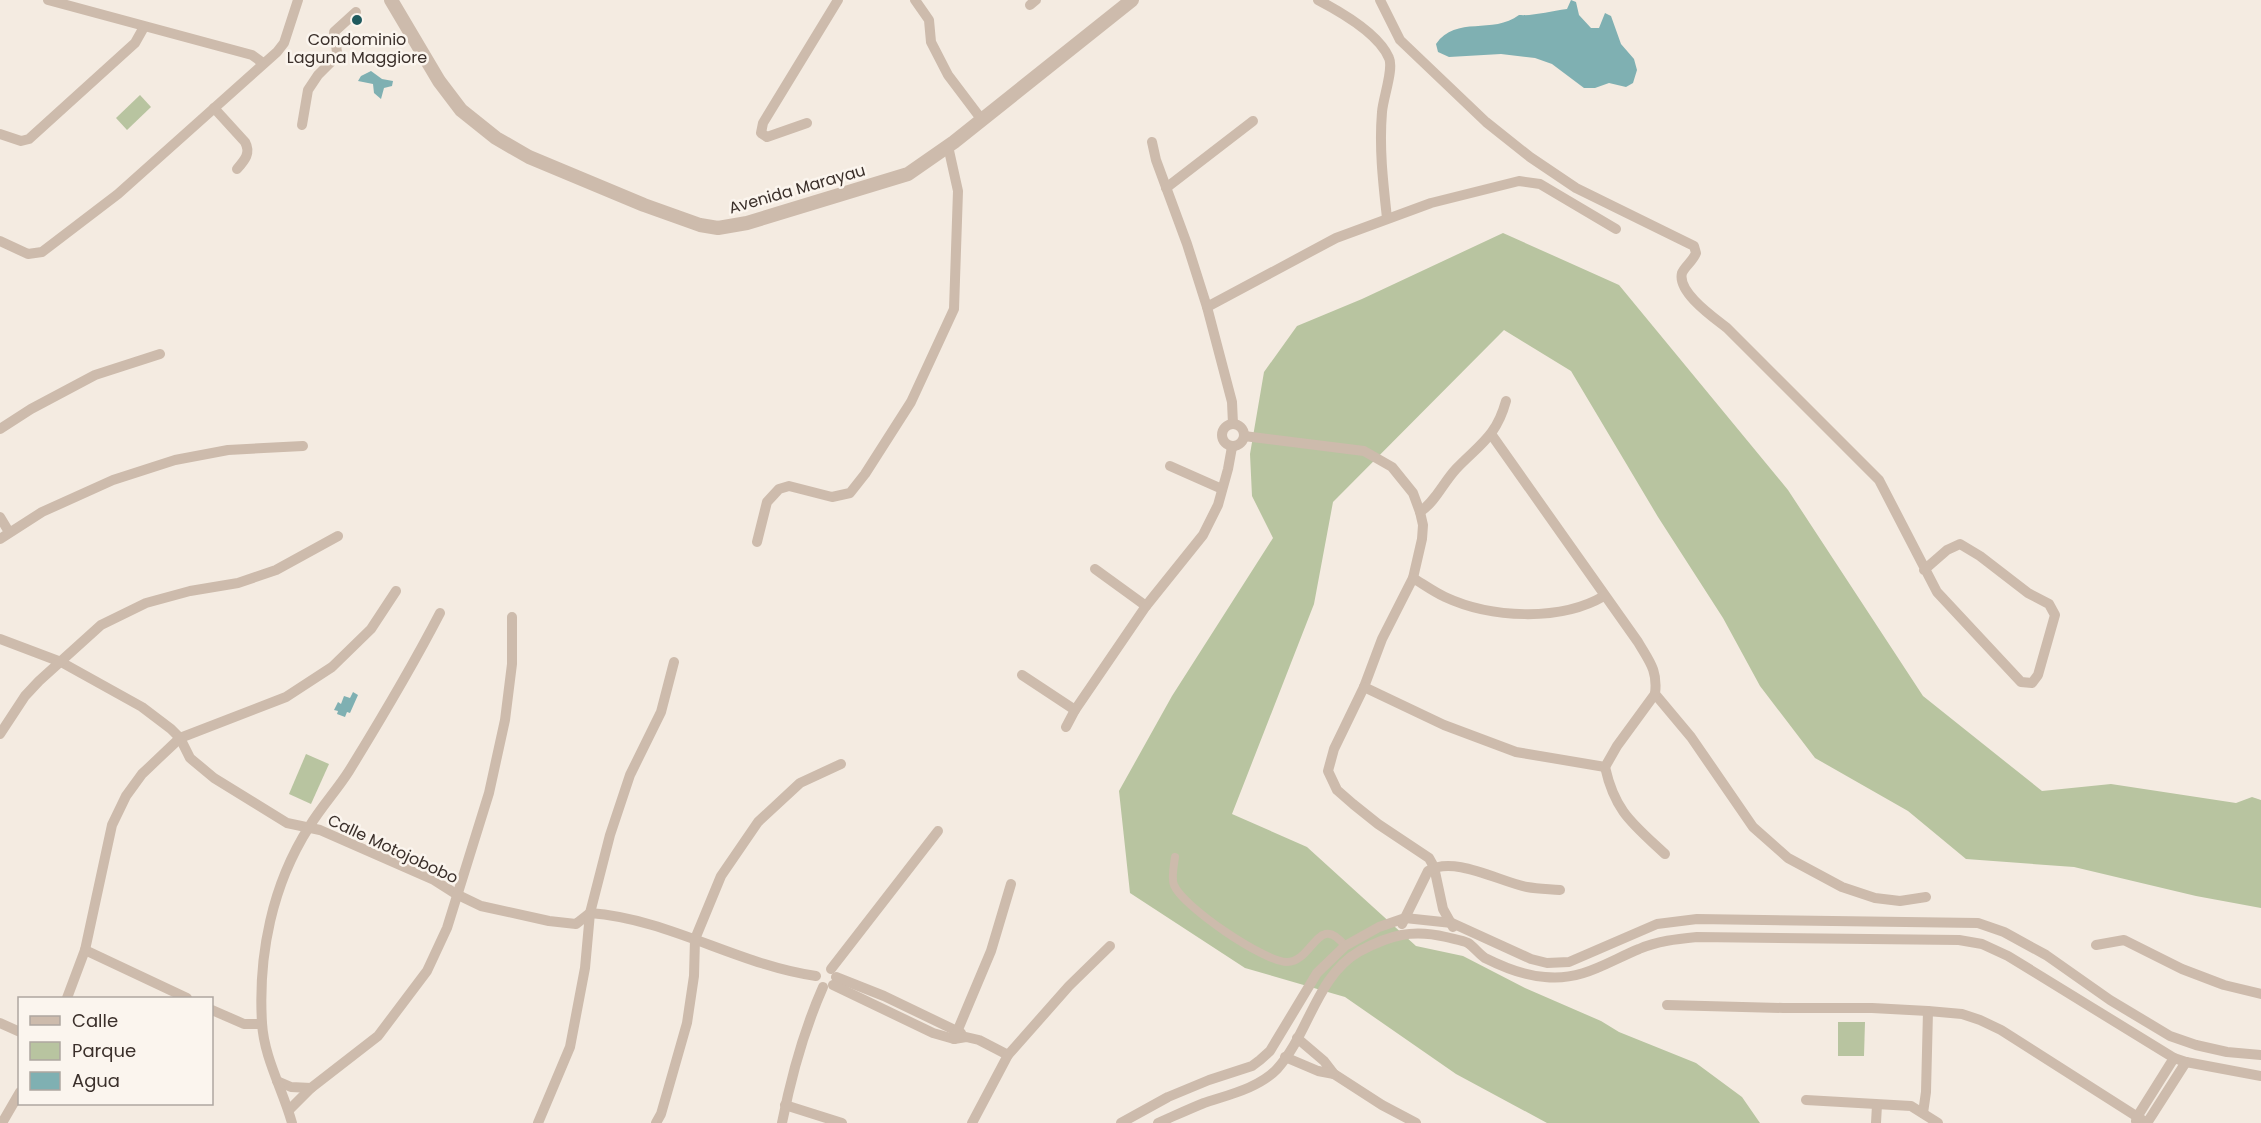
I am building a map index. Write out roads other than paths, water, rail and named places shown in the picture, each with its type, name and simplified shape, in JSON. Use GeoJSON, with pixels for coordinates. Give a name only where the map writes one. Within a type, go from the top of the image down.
{"type":"FeatureCollection","features":[{"type":"Feature","properties":{"kind":"street"},"geometry":{"type":"LineString","coordinates":[[48,0],[252,55],[263,63]]}},
{"type":"Feature","properties":{"kind":"street"},"geometry":{"type":"LineString","coordinates":[[0,241],[28,254],[42,252],[118,194],[284,43],[298,0]]}},
{"type":"Feature","properties":{"kind":"street","name":"Avenida Marayau"},"geometry":{"type":"LineString","coordinates":[[391,0],[439,81],[461,110],[496,138],[529,157],[567,174],[644,205],[700,225],[718,228],[747,224],[908,174],[982,120],[1132,0]]}},
{"type":"Feature","properties":{"kind":"street"},"geometry":{"type":"LineString","coordinates":[[807,123],[767,137],[761,133],[763,123],[838,0]]}},
{"type":"Feature","properties":{"kind":"street"},"geometry":{"type":"LineString","coordinates":[[915,0],[929,20],[931,42],[948,75],[982,120]]}},
{"type":"Feature","properties":{"kind":"street"},"geometry":{"type":"LineString","coordinates":[[1318,0],[1366,31],[1384,48],[1390,61],[1382,110],[1381,162],[1387,218]]}},
{"type":"Feature","properties":{"kind":"street"},"geometry":{"type":"LineString","coordinates":[[1380,0],[1400,40],[1486,122],[1530,158],[1576,188],[1694,246],[1696,254],[1684,269],[1681,277],[1683,286],[1701,307],[1727,328],[1879,480],[1924,570],[1937,592],[2020,682],[2032,683],[2038,675],[2055,615],[2049,604],[2028,593],[1980,556],[1960,544],[1947,550],[1924,570]]}},
{"type":"Feature","properties":{"kind":"street"},"geometry":{"type":"LineString","coordinates":[[302,125],[308,90],[318,75],[335,58],[337,51],[334,32],[356,12]]}},
{"type":"Feature","properties":{"kind":"street"},"geometry":{"type":"LineString","coordinates":[[0,134],[21,141],[29,139],[135,43],[144,27]]}},
{"type":"Feature","properties":{"kind":"street"},"geometry":{"type":"LineString","coordinates":[[214,108],[246,142],[248,148],[245,160],[237,169]]}},
{"type":"Feature","properties":{"kind":"street"},"geometry":{"type":"LineString","coordinates":[[1166,188],[1253,121]]}},
{"type":"Feature","properties":{"kind":"street"},"geometry":{"type":"LineString","coordinates":[[1152,142],[1156,160],[1207,307],[1232,402],[1233,424]]}},
{"type":"Feature","properties":{"kind":"street"},"geometry":{"type":"LineString","coordinates":[[757,542],[767,502],[779,489],[789,486],[832,497],[850,493],[865,474],[911,402],[954,309],[958,191],[948,146]]}},
{"type":"Feature","properties":{"kind":"street"},"geometry":{"type":"LineString","coordinates":[[1207,307],[1336,238],[1431,203],[1519,181],[1540,184],[1616,229]]}},
{"type":"Feature","properties":{"kind":"street"},"geometry":{"type":"LineString","coordinates":[[0,429],[31,409],[95,375],[160,354]]}},
{"type":"Feature","properties":{"kind":"street"},"geometry":{"type":"LineString","coordinates":[[1420,512],[1429,506],[1455,470],[1491,434],[1501,420],[1506,401]]}},
{"type":"Feature","properties":{"kind":"street"},"geometry":{"type":"LineString","coordinates":[[1233,424],[1241,428],[1244,436],[1240,444],[1232,447],[1224,443],[1221,434],[1225,427],[1233,424]]}},
{"type":"Feature","properties":{"kind":"street"},"geometry":{"type":"LineString","coordinates":[[1491,434],[1654,668],[1655,693],[1617,746],[1605,767],[1617,805],[1627,818],[1665,854]]}},
{"type":"Feature","properties":{"kind":"street"},"geometry":{"type":"LineString","coordinates":[[1244,436],[1364,451],[1392,467],[1413,493],[1423,525],[1413,578],[1382,639],[1364,687],[1334,749],[1328,771],[1337,790],[1353,804],[1377,824],[1429,858],[1434,867],[1443,909],[1452,922],[1454,939]]}},
{"type":"Feature","properties":{"kind":"street"},"geometry":{"type":"LineString","coordinates":[[0,539],[42,512],[113,480],[175,460],[228,450],[303,446]]}},
{"type":"Feature","properties":{"kind":"street"},"geometry":{"type":"LineString","coordinates":[[1066,728],[1075,710],[1146,606],[1203,535],[1218,505],[1232,447]]}},
{"type":"Feature","properties":{"kind":"street"},"geometry":{"type":"LineString","coordinates":[[1170,466],[1222,489]]}},
{"type":"Feature","properties":{"kind":"street"},"geometry":{"type":"LineString","coordinates":[[0,517],[9,532]]}},
{"type":"Feature","properties":{"kind":"street"},"geometry":{"type":"LineString","coordinates":[[0,734],[25,696],[101,625],[146,603],[190,591],[238,583],[276,570],[338,537]]}},
{"type":"Feature","properties":{"kind":"street"},"geometry":{"type":"LineString","coordinates":[[1095,569],[1146,606]]}},
{"type":"Feature","properties":{"kind":"street"},"geometry":{"type":"LineString","coordinates":[[1413,578],[1445,597],[1479,608],[1510,614],[1564,611],[1591,604],[1604,596]]}},
{"type":"Feature","properties":{"kind":"street"},"geometry":{"type":"LineString","coordinates":[[68,997],[85,950],[112,825],[126,796],[142,774],[180,738],[263,708],[313,681],[339,661],[371,629],[396,591]]}},
{"type":"Feature","properties":{"kind":"street"},"geometry":{"type":"LineString","coordinates":[[292,1123],[266,1046],[262,1024],[267,933],[274,902],[309,827],[376,728],[408,675],[440,613]]}},
{"type":"Feature","properties":{"kind":"street"},"geometry":{"type":"LineString","coordinates":[[289,1110],[311,1088],[378,1036],[406,1002],[427,971],[447,928],[489,793],[505,720],[512,664],[512,616]]}},
{"type":"Feature","properties":{"kind":"street","name":"Calle Motojobobo"},"geometry":{"type":"LineString","coordinates":[[0,639],[61,662],[142,707],[171,729],[180,738],[190,758],[214,778],[287,823],[320,830],[425,876],[481,906],[549,921],[576,924],[590,913],[617,916],[664,927],[732,954],[793,973],[816,976]]}},
{"type":"Feature","properties":{"kind":"street"},"geometry":{"type":"LineString","coordinates":[[540,1123],[570,1047],[585,968],[590,913],[610,835],[630,775],[661,712],[674,662]]}},
{"type":"Feature","properties":{"kind":"street"},"geometry":{"type":"LineString","coordinates":[[1022,675],[1075,710]]}},
{"type":"Feature","properties":{"kind":"street"},"geometry":{"type":"LineString","coordinates":[[1364,687],[1444,725],[1516,752],[1605,767]]}},
{"type":"Feature","properties":{"kind":"street"},"geometry":{"type":"LineString","coordinates":[[1655,693],[1691,737],[1753,826],[1788,858],[1842,887],[1875,898],[1900,901],[1926,897]]}},
{"type":"Feature","properties":{"kind":"street"},"geometry":{"type":"LineString","coordinates":[[656,1123],[662,1114],[687,1023],[694,976],[695,939],[721,876],[758,822],[800,783],[841,764]]}},
{"type":"Feature","properties":{"kind":"street"},"geometry":{"type":"LineString","coordinates":[[782,1123],[804,1040],[831,980],[938,831]]}},
{"type":"Feature","properties":{"kind":"street"},"geometry":{"type":"LineString","coordinates":[[1175,857],[1173,884],[1196,910],[1233,937],[1287,962],[1309,951],[1313,941],[1322,935],[1332,934],[1345,946]]}},
{"type":"Feature","properties":{"kind":"street"},"geometry":{"type":"LineString","coordinates":[[1397,935],[1428,871],[1434,867],[1461,867],[1525,886],[1560,890]]}},
{"type":"Feature","properties":{"kind":"street"},"geometry":{"type":"LineString","coordinates":[[959,1035],[991,951],[1011,884]]}},
{"type":"Feature","properties":{"kind":"street"},"geometry":{"type":"LineString","coordinates":[[1121,1123],[1200,1084],[1252,1066],[1270,1051],[1317,973],[1345,946],[1357,938],[1405,918],[1452,922],[1521,955],[1547,963],[1569,962],[1657,924],[1697,919],[1978,923],[2004,932],[2046,955],[2170,1036],[2227,1052],[2261,1055]]}},
{"type":"Feature","properties":{"kind":"street"},"geometry":{"type":"LineString","coordinates":[[1806,921],[1806,939]]}},
{"type":"Feature","properties":{"kind":"street"},"geometry":{"type":"LineString","coordinates":[[1158,1123],[1257,1083],[1271,1074],[1285,1057],[1310,1011],[1338,969],[1360,952],[1397,935],[1409,933],[1432,933],[1454,939],[1469,944],[1484,957],[1526,974],[1559,978],[1588,973],[1639,949],[1680,938],[1959,940],[1982,944],[2041,975],[2174,1058],[2261,1076]]}},
{"type":"Feature","properties":{"kind":"street"},"geometry":{"type":"LineString","coordinates":[[2096,945],[2124,940],[2182,969],[2223,985],[2261,993]]}},
{"type":"Feature","properties":{"kind":"street"},"geometry":{"type":"LineString","coordinates":[[972,1123],[1008,1055],[1069,986],[1110,946]]}},
{"type":"Feature","properties":{"kind":"street"},"geometry":{"type":"LineString","coordinates":[[85,950],[184,997]]}},
{"type":"Feature","properties":{"kind":"street"},"geometry":{"type":"LineString","coordinates":[[831,980],[819,984],[816,976],[822,969],[831,980],[933,1033],[959,1035],[979,1040],[1008,1055]]}},
{"type":"Feature","properties":{"kind":"street"},"geometry":{"type":"LineString","coordinates":[[1667,1005],[1872,1008],[1962,1014],[2001,1030],[2136,1120],[2147,1123],[2186,1062]]}},
{"type":"Feature","properties":{"kind":"street"},"geometry":{"type":"LineString","coordinates":[[213,1010],[244,1024],[262,1024]]}},
{"type":"Feature","properties":{"kind":"street"},"geometry":{"type":"LineString","coordinates":[[1923,1113],[1926,1092],[1928,1011]]}},
{"type":"Feature","properties":{"kind":"street"},"geometry":{"type":"LineString","coordinates":[[2128,1030],[2137,1016]]}},
{"type":"Feature","properties":{"kind":"street"},"geometry":{"type":"LineString","coordinates":[[0,1023],[18,1031]]}},
{"type":"Feature","properties":{"kind":"street"},"geometry":{"type":"LineString","coordinates":[[1297,1038],[1324,1061],[1334,1074],[1409,1121]]}},
{"type":"Feature","properties":{"kind":"street"},"geometry":{"type":"LineString","coordinates":[[2225,1069],[2227,1052]]}},
{"type":"Feature","properties":{"kind":"street"},"geometry":{"type":"LineString","coordinates":[[1285,1057],[1318,1071],[1334,1074]]}},
{"type":"Feature","properties":{"kind":"street"},"geometry":{"type":"LineString","coordinates":[[2136,1120],[2174,1058]]}},
{"type":"Feature","properties":{"kind":"street"},"geometry":{"type":"LineString","coordinates":[[277,1081],[291,1087],[311,1088]]}},
{"type":"Feature","properties":{"kind":"street"},"geometry":{"type":"LineString","coordinates":[[1200,1084],[1203,1104]]}},
{"type":"Feature","properties":{"kind":"street"},"geometry":{"type":"LineString","coordinates":[[2,1123],[18,1095]]}},
{"type":"Feature","properties":{"kind":"street"},"geometry":{"type":"LineString","coordinates":[[1176,1095],[1184,1111]]}},
{"type":"Feature","properties":{"kind":"street"},"geometry":{"type":"LineString","coordinates":[[1806,1100],[1911,1106],[1938,1123]]}},
{"type":"Feature","properties":{"kind":"street"},"geometry":{"type":"LineString","coordinates":[[1876,1123],[1877,1105]]}},
{"type":"Feature","properties":{"kind":"street"},"geometry":{"type":"LineString","coordinates":[[785,1106],[842,1123]]}},
{"type":"Feature","properties":{"kind":"water"},"geometry":{"type":"Polygon","coordinates":[[[1571,0],[1576,2],[1579,15],[1591,28],[1599,28],[1605,13],[1611,16],[1621,44],[1634,59],[1637,70],[1633,83],[1626,87],[1609,83],[1595,88],[1584,88],[1552,64],[1535,58],[1501,54],[1449,57],[1438,52],[1436,44],[1444,35],[1454,30],[1498,24],[1519,15],[1567,9],[1571,0]]]}},
{"type":"Feature","properties":{"kind":"water"},"geometry":{"type":"Polygon","coordinates":[[[371,71],[382,79],[393,81],[392,86],[384,88],[381,99],[374,93],[373,84],[358,81],[361,76],[371,71]]]}},
{"type":"Feature","properties":{"kind":"water"},"geometry":{"type":"Polygon","coordinates":[[[353,692],[358,695],[350,713],[347,712],[345,717],[337,714],[338,711],[334,710],[338,702],[341,704],[344,696],[350,698],[353,692]]]}},
{"type":"Feature","properties":{"kind":"place","name":"Condominio Laguna Maggiore"},"geometry":{"type":"Point","coordinates":[357,20]}}]}
